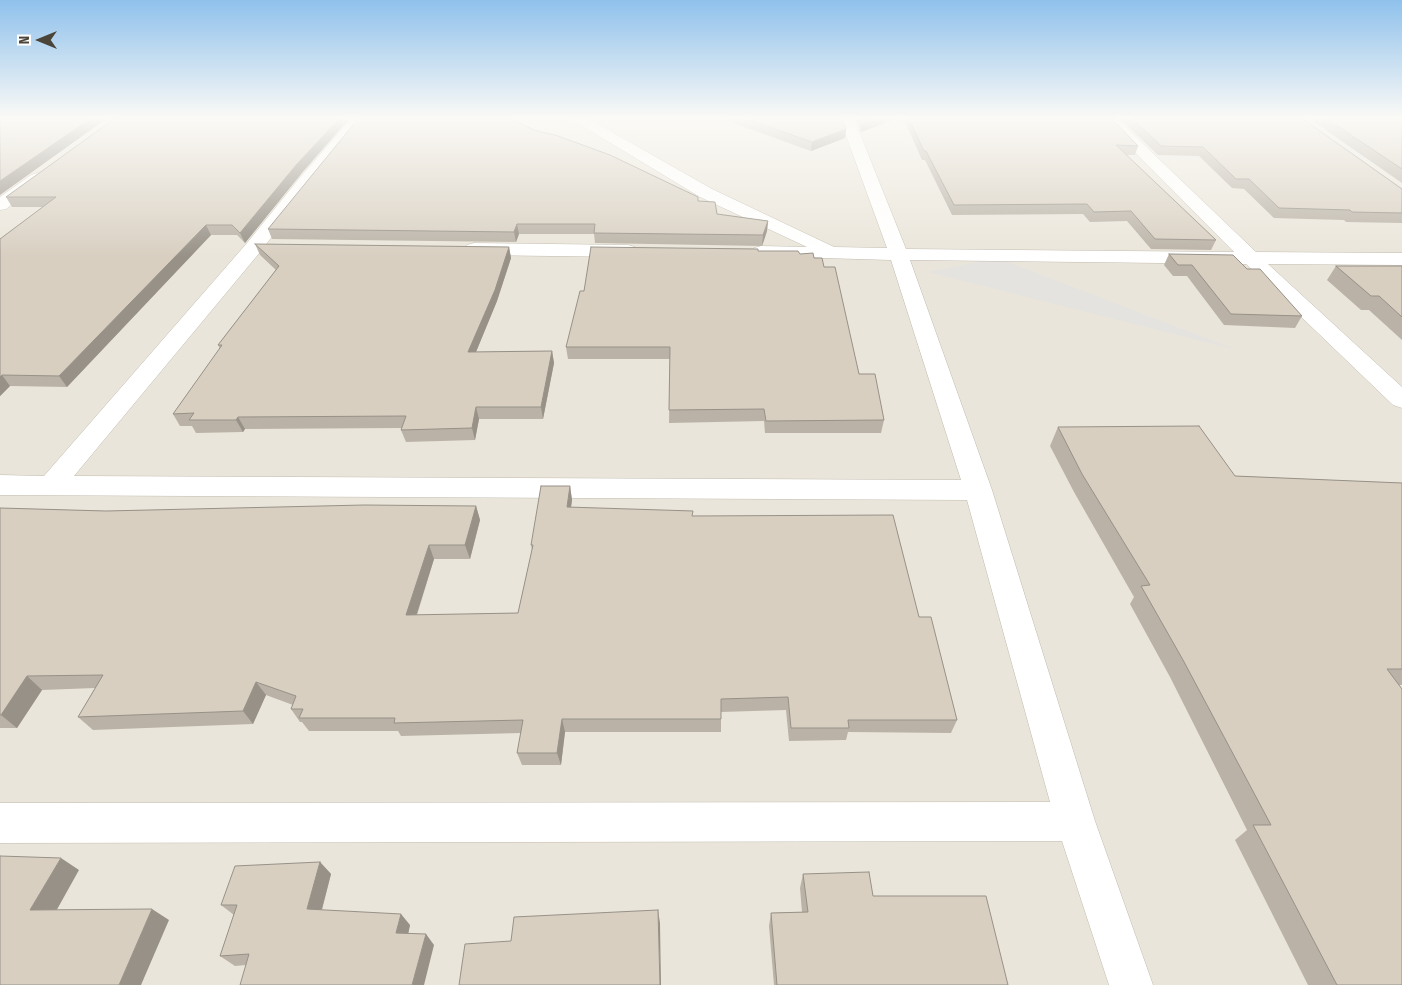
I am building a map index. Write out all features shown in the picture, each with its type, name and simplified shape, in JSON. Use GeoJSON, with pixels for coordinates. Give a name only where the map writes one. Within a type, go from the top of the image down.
{"type":"FeatureCollection","features":[{"type":"Feature","properties":{"kind":"street"},"geometry":{"type":"LineString","coordinates":[[51,485],[264,247],[308,178],[319,165]]}},
{"type":"Feature","properties":{"kind":"street"},"geometry":{"type":"LineString","coordinates":[[658,165],[706,193],[834,253]]}},
{"type":"Feature","properties":{"kind":"street"},"geometry":{"type":"LineString","coordinates":[[864,165],[898,253],[978,490],[1075,821],[1132,985]]}},
{"type":"Feature","properties":{"kind":"street"},"geometry":{"type":"LineString","coordinates":[[1156,165],[1251,258],[1402,400]]}},
{"type":"Feature","properties":{"kind":"street"},"geometry":{"type":"LineString","coordinates":[[0,204],[48,170]]}},
{"type":"Feature","properties":{"kind":"street"},"geometry":{"type":"LineString","coordinates":[[453,249],[642,251]]}},
{"type":"Feature","properties":{"kind":"street"},"geometry":{"type":"LineString","coordinates":[[742,252],[1402,259]]}},
{"type":"Feature","properties":{"kind":"street"},"geometry":{"type":"LineString","coordinates":[[0,485],[978,490]]}},
{"type":"Feature","properties":{"kind":"street"},"geometry":{"type":"LineString","coordinates":[[0,823],[1075,821]]}},
{"type":"Feature","properties":{"kind":"shaded area"},"geometry":{"type":"Polygon","coordinates":[[[0,165],[1402,165],[1402,985],[0,985],[0,165]]]}},
{"type":"Feature","properties":{"kind":"shaded area"},"geometry":{"type":"Polygon","coordinates":[[[998,258],[1237,350],[927,272],[998,258]]]}},
{"type":"Feature","properties":{"kind":"building"},"geometry":{"type":"Polygon","coordinates":[[[0,165],[23,165],[0,181],[0,165]]]}},
{"type":"Feature","properties":{"kind":"building"},"geometry":{"type":"Polygon","coordinates":[[[50,165],[296,165],[240,233],[232,225],[206,225],[59,376],[2,375],[0,377],[0,239],[56,197],[6,197],[50,165]]]}},
{"type":"Feature","properties":{"kind":"building"},"geometry":{"type":"Polygon","coordinates":[[[320,165],[631,165],[698,197],[698,201],[715,202],[717,214],[768,221],[763,235],[594,233],[595,224],[517,224],[514,232],[268,229],[320,165]]]}},
{"type":"Feature","properties":{"kind":"building"},"geometry":{"type":"Polygon","coordinates":[[[933,165],[1137,165],[1216,240],[1155,239],[1131,211],[1094,212],[1087,204],[954,205],[933,165]]]}},
{"type":"Feature","properties":{"kind":"building"},"geometry":{"type":"Polygon","coordinates":[[[1222,165],[1368,165],[1402,189],[1402,213],[1279,208],[1249,179],[1236,179],[1222,165]]]}},
{"type":"Feature","properties":{"kind":"building"},"geometry":{"type":"Polygon","coordinates":[[[255,244],[509,247],[495,290],[468,352],[552,351],[541,407],[476,407],[472,428],[401,430],[406,416],[238,417],[236,420],[189,420],[194,413],[173,414],[222,345],[218,345],[279,266],[255,244]]]}},
{"type":"Feature","properties":{"kind":"building"},"geometry":{"type":"Polygon","coordinates":[[[591,247],[758,249],[758,251],[813,253],[814,258],[822,258],[824,267],[835,267],[859,374],[875,374],[884,420],[766,421],[764,409],[669,410],[670,347],[566,347],[580,291],[584,291],[591,247]]]}},
{"type":"Feature","properties":{"kind":"building"},"geometry":{"type":"Polygon","coordinates":[[[1169,254],[1233,255],[1247,269],[1260,269],[1302,316],[1231,314],[1192,265],[1178,265],[1169,254]]]}},
{"type":"Feature","properties":{"kind":"building"},"geometry":{"type":"Polygon","coordinates":[[[1336,266],[1402,266],[1402,317],[1379,296],[1371,296],[1336,266]]]}},
{"type":"Feature","properties":{"kind":"building"},"geometry":{"type":"Polygon","coordinates":[[[1199,426],[1235,476],[1402,483],[1402,669],[1387,669],[1402,689],[1402,985],[1337,985],[1253,825],[1271,825],[1183,660],[1141,586],[1150,585],[1082,474],[1058,427],[1199,426]]]}},
{"type":"Feature","properties":{"kind":"building"},"geometry":{"type":"Polygon","coordinates":[[[541,486],[570,486],[567,507],[693,511],[692,516],[893,515],[919,617],[931,617],[957,720],[848,720],[849,728],[791,728],[788,697],[721,699],[721,719],[562,719],[557,753],[517,753],[523,720],[394,723],[395,718],[299,718],[303,709],[291,709],[296,696],[256,682],[243,711],[78,717],[103,675],[27,676],[0,715],[0,508],[106,511],[364,505],[476,506],[465,545],[429,545],[406,615],[518,613],[533,545],[531,545],[541,486]]]}},
{"type":"Feature","properties":{"kind":"building"},"geometry":{"type":"Polygon","coordinates":[[[0,856],[61,858],[30,910],[152,909],[119,985],[0,985],[0,856]]]}},
{"type":"Feature","properties":{"kind":"building"},"geometry":{"type":"Polygon","coordinates":[[[320,862],[307,909],[401,914],[396,933],[426,934],[412,985],[240,985],[249,954],[220,956],[237,905],[221,905],[235,866],[320,862]]]}},
{"type":"Feature","properties":{"kind":"building"},"geometry":{"type":"Polygon","coordinates":[[[869,872],[873,896],[986,896],[1008,985],[777,985],[771,913],[808,912],[803,874],[869,872]]]}},
{"type":"Feature","properties":{"kind":"building"},"geometry":{"type":"Polygon","coordinates":[[[658,910],[660,985],[459,985],[465,944],[511,941],[514,917],[658,910]]]}}]}
